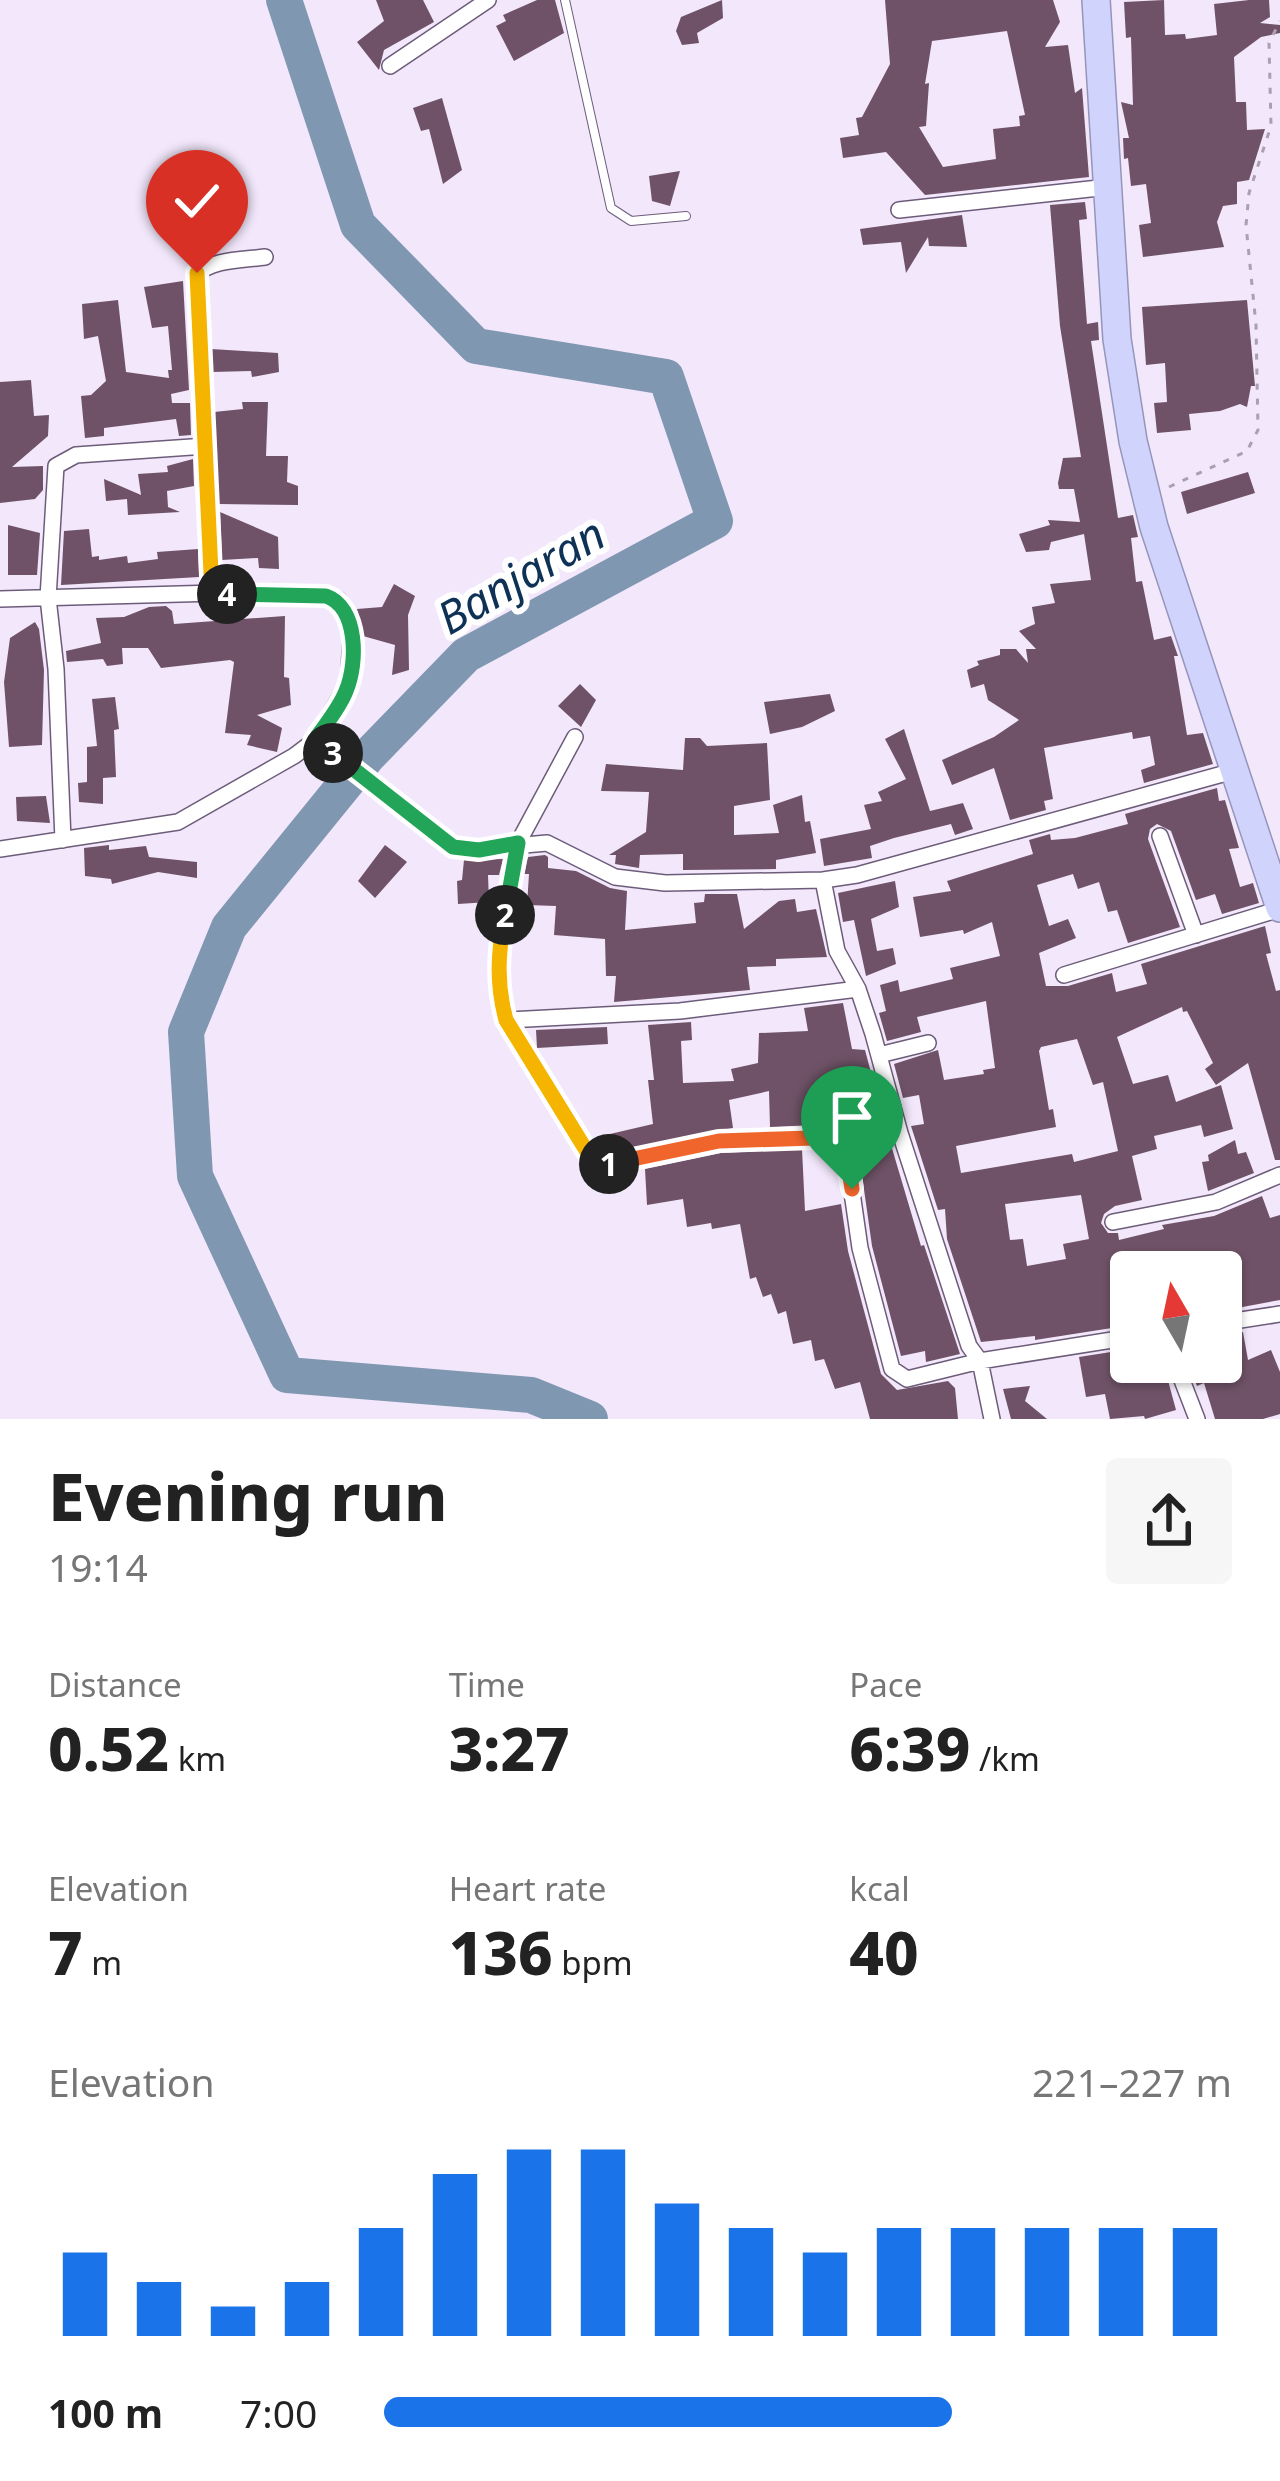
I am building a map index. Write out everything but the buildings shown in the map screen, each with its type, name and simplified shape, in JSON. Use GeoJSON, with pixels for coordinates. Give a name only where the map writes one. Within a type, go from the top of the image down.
{"type":"FeatureCollection","features":[{"type":"Feature","properties":{"kind":"highway"},"geometry":{"type":"LineString","coordinates":[[1096,0],[1119,355],[1146,498],[1280,908]]}},
{"type":"Feature","properties":{"kind":"street"},"geometry":{"type":"LineString","coordinates":[[390,66],[478,3]]}},
{"type":"Feature","properties":{"kind":"street"},"geometry":{"type":"LineString","coordinates":[[899,210],[1108,187]]}},
{"type":"Feature","properties":{"kind":"street"},"geometry":{"type":"LineString","coordinates":[[212,594],[195,276],[201,268],[265,257]]}},
{"type":"Feature","properties":{"kind":"street"},"geometry":{"type":"LineString","coordinates":[[63,840],[48,598],[54,476],[59,461],[76,455],[206,446]]}},
{"type":"Feature","properties":{"kind":"street"},"geometry":{"type":"LineString","coordinates":[[0,599],[326,596],[338,600],[352,625],[349,682],[321,745],[178,822],[0,849]]}},
{"type":"Feature","properties":{"kind":"street"},"geometry":{"type":"LineString","coordinates":[[575,737],[518,843],[496,958],[506,1020],[594,1163],[599,1166],[719,1141],[900,1133]]}},
{"type":"Feature","properties":{"kind":"street"},"geometry":{"type":"LineString","coordinates":[[321,745],[453,847],[479,850],[548,843],[605,874],[695,884],[857,875],[1237,770]]}},
{"type":"Feature","properties":{"kind":"street"},"geometry":{"type":"LineString","coordinates":[[1160,836],[1196,934]]}},
{"type":"Feature","properties":{"kind":"street"},"geometry":{"type":"LineString","coordinates":[[824,880],[837,951],[858,989],[963,1333],[980,1361],[992,1419]]}},
{"type":"Feature","properties":{"kind":"street"},"geometry":{"type":"LineString","coordinates":[[1064,975],[1280,908]]}},
{"type":"Feature","properties":{"kind":"street"},"geometry":{"type":"LineString","coordinates":[[506,1020],[691,1010],[858,989]]}},
{"type":"Feature","properties":{"kind":"street"},"geometry":{"type":"LineString","coordinates":[[879,1055],[928,1043]]}},
{"type":"Feature","properties":{"kind":"street"},"geometry":{"type":"LineString","coordinates":[[844,1137],[860,1248],[892,1369],[907,1379],[980,1361],[1110,1339]]}},
{"type":"Feature","properties":{"kind":"street"},"geometry":{"type":"LineString","coordinates":[[1113,1222],[1216,1202],[1280,1175]]}},
{"type":"Feature","properties":{"kind":"street"},"geometry":{"type":"LineString","coordinates":[[1242,1320],[1280,1315]]}},
{"type":"Feature","properties":{"kind":"street"},"geometry":{"type":"LineString","coordinates":[[1183,1383],[1197,1419]]}},
{"type":"Feature","properties":{"kind":"lane"},"geometry":{"type":"LineString","coordinates":[[565,0],[611,208],[631,221],[686,216]]}},
{"type":"Feature","properties":{"kind":"path"},"geometry":{"type":"LineString","coordinates":[[1146,498],[1232,459],[1256,440],[1256,326],[1246,225],[1250,193],[1271,126],[1269,43],[1280,22]]}},
{"type":"Feature","properties":{"kind":"waterway","name":"Banjaran"},"geometry":{"type":"LineString","coordinates":[[284,0],[358,225],[476,346],[666,377],[715,521],[466,655],[368,756],[229,927],[186,1032],[195,1176],[287,1375],[531,1395],[590,1419]]}},
{"type":"Feature","properties":{"kind":"route"},"geometry":{"type":"LineString","coordinates":[[197,273],[212,594],[252,592],[338,600],[352,625],[349,682],[314,741],[453,847],[479,850],[518,843],[496,958],[499,994],[506,1020],[594,1163],[599,1166],[695,1144],[746,1138],[844,1137],[852,1189]]}}]}
